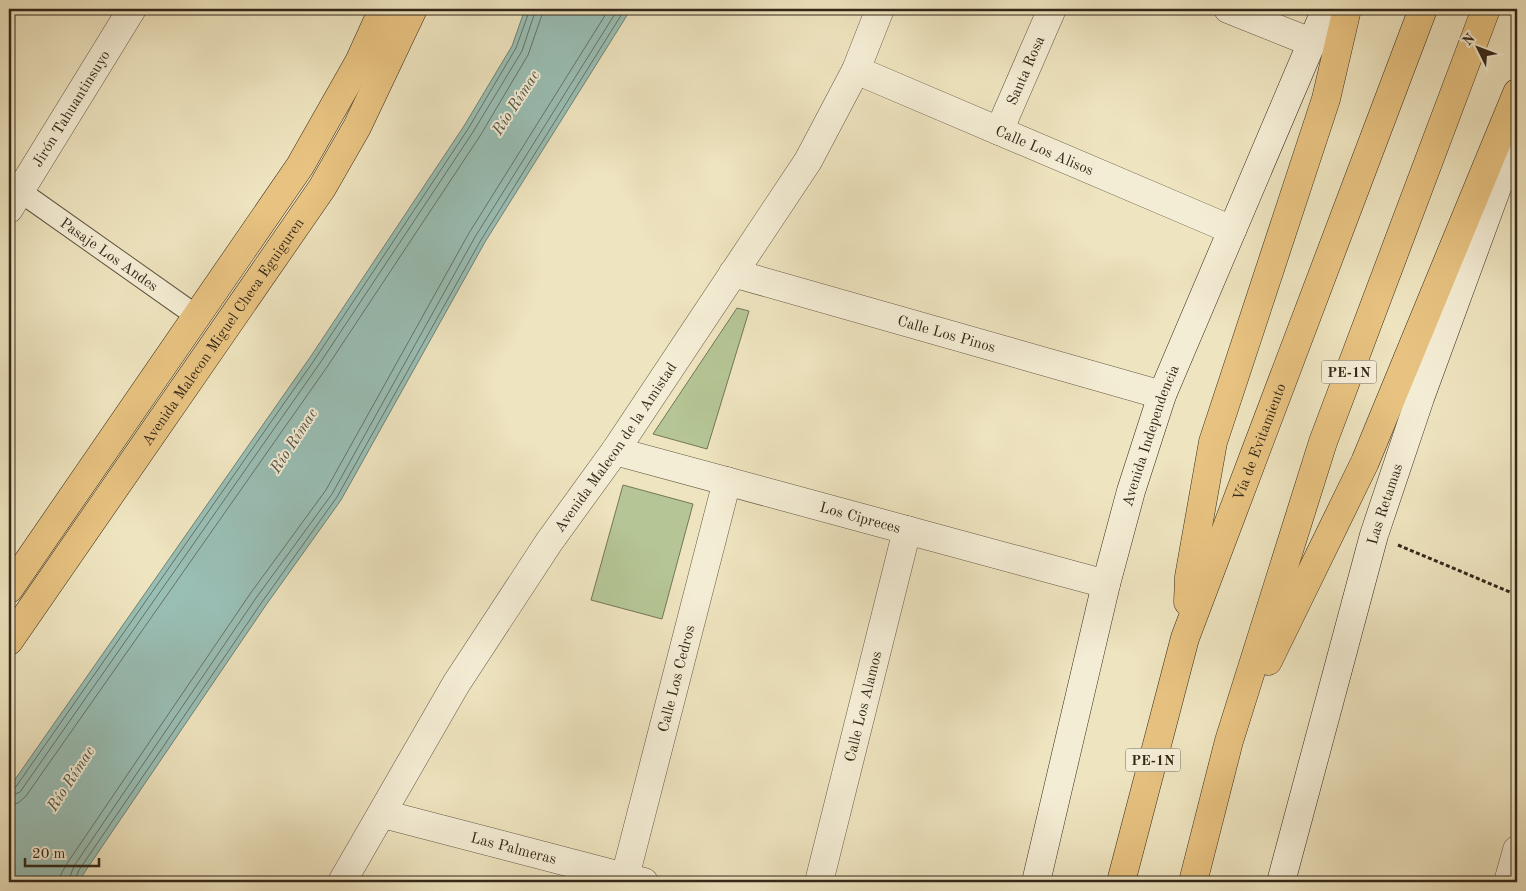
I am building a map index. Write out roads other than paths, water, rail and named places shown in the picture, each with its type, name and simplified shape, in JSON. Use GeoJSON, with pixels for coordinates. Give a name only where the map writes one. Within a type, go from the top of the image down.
{"type":"FeatureCollection","features":[{"type":"Feature","properties":{"kind":"main road","name":"Avenida Malecon Miguel Checa Eguiguren"},"geometry":{"type":"LineString","coordinates":[[9,589],[198,317],[300,166],[359,62],[383,9]]}},
{"type":"Feature","properties":{"kind":"main road","name":"Avenida Malecon Miguel Checa Eguiguren"},"geometry":{"type":"LineString","coordinates":[[9,641],[322,188],[358,127],[413,9]]}},
{"type":"Feature","properties":{"kind":"main road"},"geometry":{"type":"LineString","coordinates":[[1185,638],[1190,577],[1213,442],[1326,99],[1346,9]]}},
{"type":"Feature","properties":{"kind":"main road","name":"Vía de Evitamiento"},"geometry":{"type":"LineString","coordinates":[[1121,882],[1185,638],[1423,9]]}},
{"type":"Feature","properties":{"kind":"main road","name":"PE-1N"},"geometry":{"type":"LineString","coordinates":[[1193,882],[1229,741],[1323,442],[1486,9]]}},
{"type":"Feature","properties":{"kind":"main road"},"geometry":{"type":"LineString","coordinates":[[1229,741],[1365,462],[1517,93]]}},
{"type":"Feature","properties":{"kind":"street","name":"Jirón Tahuantinsuyo"},"geometry":{"type":"LineString","coordinates":[[15,200],[132,9]]}},
{"type":"Feature","properties":{"kind":"street","name":"Avenida Malecon de la Amistad"},"geometry":{"type":"LineString","coordinates":[[342,882],[383,814],[456,684],[549,542],[615,451],[808,161],[856,70],[880,9]]}},
{"type":"Feature","properties":{"kind":"street","name":"Santa Rosa"},"geometry":{"type":"LineString","coordinates":[[999,130],[1052,9]]}},
{"type":"Feature","properties":{"kind":"street"},"geometry":{"type":"LineString","coordinates":[[1228,9],[1313,44]]}},
{"type":"Feature","properties":{"kind":"street","name":"Avenida Independencia"},"geometry":{"type":"LineString","coordinates":[[1036,882],[1106,584],[1131,491],[1162,395],[1313,44],[1326,9]]}},
{"type":"Feature","properties":{"kind":"street","name":"Calle Los Alisos"},"geometry":{"type":"LineString","coordinates":[[856,70],[1232,230]]}},
{"type":"Feature","properties":{"kind":"street","name":"Las Retamas"},"geometry":{"type":"LineString","coordinates":[[1281,882],[1374,535],[1420,398],[1517,134]]}},
{"type":"Feature","properties":{"kind":"street","name":"Pasaje Los Andes"},"geometry":{"type":"LineString","coordinates":[[15,200],[198,317]]}},
{"type":"Feature","properties":{"kind":"street","name":"Calle Los Pinos"},"geometry":{"type":"LineString","coordinates":[[734,273],[1162,395]]}},
{"type":"Feature","properties":{"kind":"street","name":"Los Cipreces"},"geometry":{"type":"LineString","coordinates":[[615,451],[1106,584]]}},
{"type":"Feature","properties":{"kind":"street","name":"Calle Los Cedros"},"geometry":{"type":"LineString","coordinates":[[634,880],[727,481]]}},
{"type":"Feature","properties":{"kind":"street","name":"Calle Los Alamos"},"geometry":{"type":"LineString","coordinates":[[819,882],[907,530]]}},
{"type":"Feature","properties":{"kind":"street","name":"Las Palmeras"},"geometry":{"type":"LineString","coordinates":[[383,814],[634,880]]}},
{"type":"Feature","properties":{"kind":"street"},"geometry":{"type":"LineString","coordinates":[[1508,882],[1517,850]]}},
{"type":"Feature","properties":{"kind":"water","name":"Río Rímac"},"geometry":{"type":"Polygon","coordinates":[[[525,9],[631,9],[485,242],[341,500],[266,605],[78,882],[9,882],[9,788],[311,356],[464,126],[512,46],[525,9]]]}}]}
